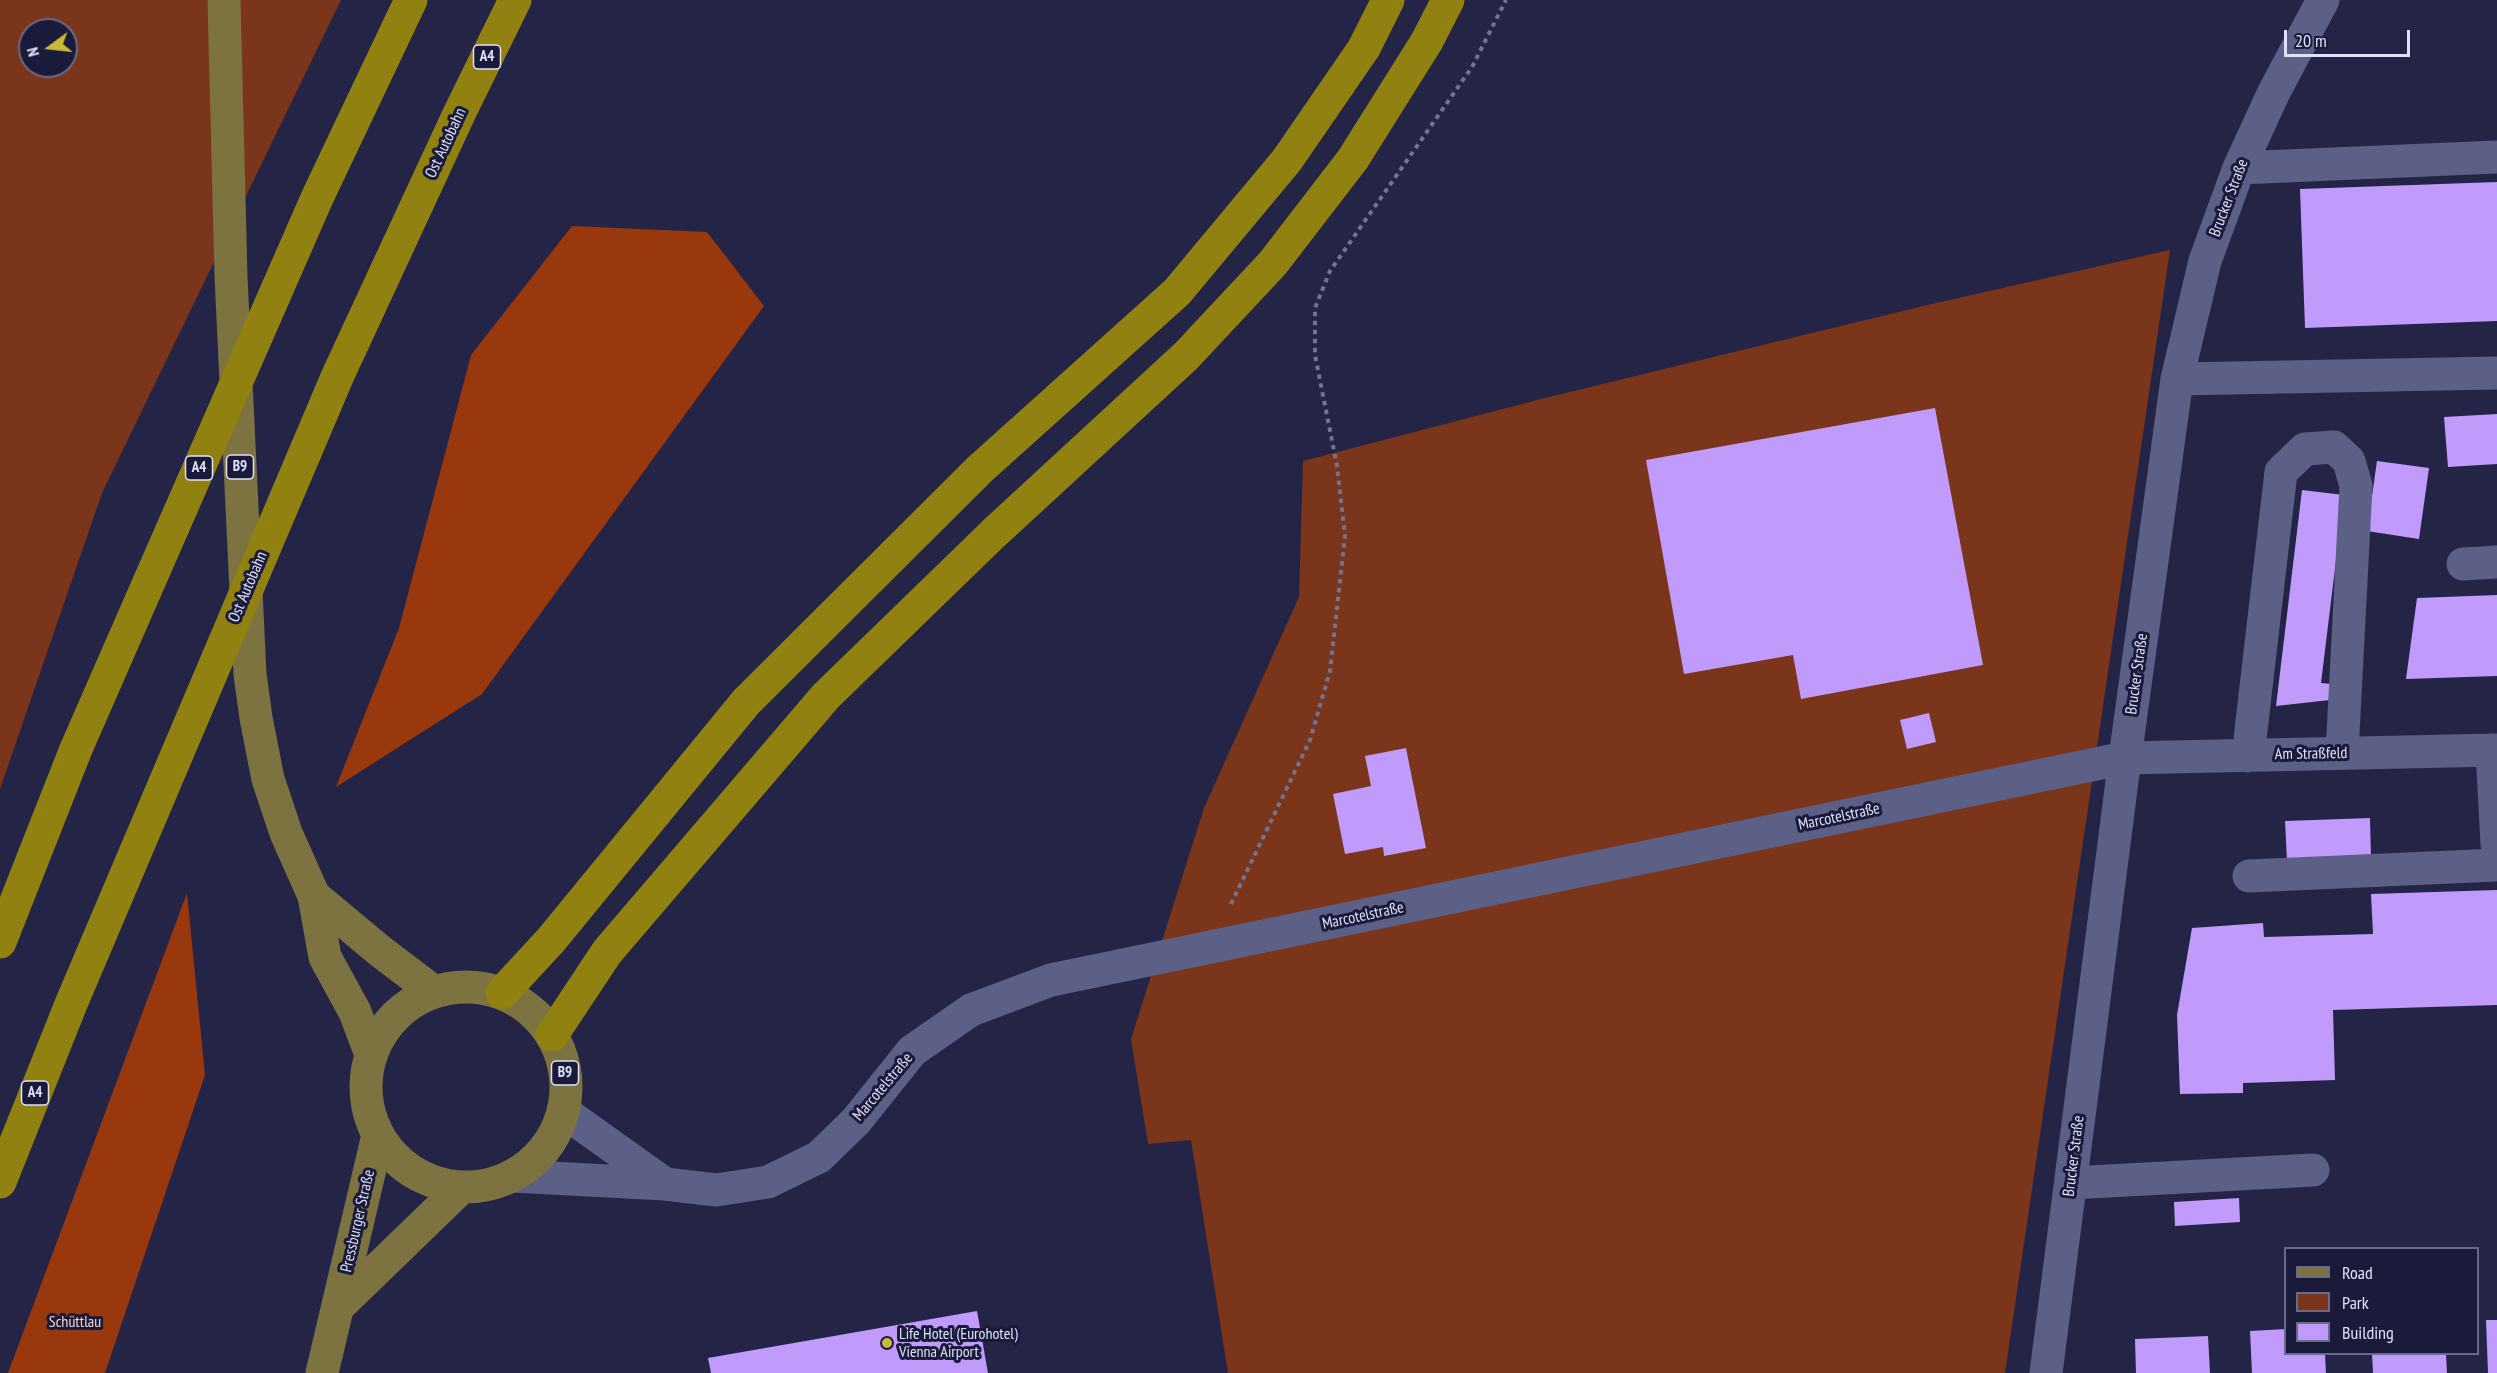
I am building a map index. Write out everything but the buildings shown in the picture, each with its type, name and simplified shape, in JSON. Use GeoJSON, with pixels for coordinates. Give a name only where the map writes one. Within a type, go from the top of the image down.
{"type":"FeatureCollection","features":[{"type":"Feature","properties":{"kind":"highway","name":"A4"},"geometry":{"type":"LineString","coordinates":[[0,942],[81,738],[317,198],[411,0]]}},
{"type":"Feature","properties":{"kind":"highway","name":"Ost Autobahn"},"geometry":{"type":"LineString","coordinates":[[0,1182],[71,1004],[338,375],[459,114],[515,0]]}},
{"type":"Feature","properties":{"kind":"highway"},"geometry":{"type":"LineString","coordinates":[[502,993],[552,940],[746,702],[980,470],[1177,292],[1287,160],[1364,48],[1388,0]]}},
{"type":"Feature","properties":{"kind":"highway"},"geometry":{"type":"LineString","coordinates":[[552,1035],[607,952],[826,696],[994,532],[1186,356],[1273,263],[1353,159],[1427,41],[1448,0]]}},
{"type":"Feature","properties":{"kind":"main road","name":"B9"},"geometry":{"type":"LineString","coordinates":[[224,0],[231,289],[250,675],[268,779],[286,833],[314,896],[326,957],[355,1012],[371,1055]]}},
{"type":"Feature","properties":{"kind":"main road","name":"B9"},"geometry":{"type":"LineString","coordinates":[[314,896],[434,992]]}},
{"type":"Feature","properties":{"kind":"main road","name":"B9"},"geometry":{"type":"LineString","coordinates":[[456,987],[479,987],[502,993],[530,1010],[552,1035],[562,1059],[567,1086],[564,1112],[553,1138],[536,1160],[513,1176],[488,1185],[462,1187],[437,1183],[414,1172],[393,1156],[378,1135],[370,1116],[367,1095],[367,1075],[371,1055],[382,1034],[396,1016],[414,1001],[434,992],[456,987]]}},
{"type":"Feature","properties":{"kind":"main road","name":"Pressburger Straße"},"geometry":{"type":"LineString","coordinates":[[322,1373],[378,1135]]}},
{"type":"Feature","properties":{"kind":"main road","name":"Pressburger Straße"},"geometry":{"type":"LineString","coordinates":[[338,1307],[462,1187]]}},
{"type":"Feature","properties":{"kind":"street","name":"Brucker Straße"},"geometry":{"type":"LineString","coordinates":[[2046,1373],[2125,758],[2177,379],[2205,261],[2239,168],[2274,92],[2323,0]]}},
{"type":"Feature","properties":{"kind":"street"},"geometry":{"type":"LineString","coordinates":[[2239,168],[2497,157]]}},
{"type":"Feature","properties":{"kind":"street"},"geometry":{"type":"LineString","coordinates":[[2177,379],[2497,373]]}},
{"type":"Feature","properties":{"kind":"street"},"geometry":{"type":"LineString","coordinates":[[2248,756],[2281,472],[2305,449],[2334,447],[2349,461],[2356,486],[2342,753]]}},
{"type":"Feature","properties":{"kind":"street"},"geometry":{"type":"LineString","coordinates":[[2463,564],[2497,562]]}},
{"type":"Feature","properties":{"kind":"street"},"geometry":{"type":"LineString","coordinates":[[2494,750],[2497,844]]}},
{"type":"Feature","properties":{"kind":"street","name":"Am Straßfeld"},"geometry":{"type":"LineString","coordinates":[[2125,758],[2494,750]]}},
{"type":"Feature","properties":{"kind":"street","name":"Marcotelstraße"},"geometry":{"type":"LineString","coordinates":[[513,1176],[665,1184],[716,1190],[768,1182],[819,1157],[856,1121],[912,1051],[971,1010],[1051,980],[2125,758]]}},
{"type":"Feature","properties":{"kind":"street"},"geometry":{"type":"LineString","coordinates":[[2249,876],[2497,865]]}},
{"type":"Feature","properties":{"kind":"street","name":"Marcotelstraße"},"geometry":{"type":"LineString","coordinates":[[564,1112],[665,1184]]}},
{"type":"Feature","properties":{"kind":"street"},"geometry":{"type":"LineString","coordinates":[[2071,1183],[2313,1170]]}},
{"type":"Feature","properties":{"kind":"path"},"geometry":{"type":"LineString","coordinates":[[1210,947],[1310,740],[1330,671],[1345,536],[1337,466],[1315,354],[1315,308],[1329,271],[1472,67],[1506,0]]}},
{"type":"Feature","properties":{"kind":"green space"},"geometry":{"type":"Polygon","coordinates":[[[0,0],[341,0],[102,493],[0,789],[0,0]]]}},
{"type":"Feature","properties":{"kind":"green space"},"geometry":{"type":"Polygon","coordinates":[[[572,226],[707,232],[764,306],[482,694],[336,787],[399,628],[471,355],[572,226]]]}},
{"type":"Feature","properties":{"kind":"green space"},"geometry":{"type":"Polygon","coordinates":[[[2170,250],[2005,1373],[1228,1373],[1191,1140],[1148,1144],[1131,1039],[1204,808],[1299,597],[1303,461],[1545,398],[1923,306],[2170,250]]]}},
{"type":"Feature","properties":{"kind":"green space","name":"Schüttlau"},"geometry":{"type":"Polygon","coordinates":[[[187,893],[205,1075],[105,1373],[8,1373],[187,893]]]}},
{"type":"Feature","properties":{"kind":"place","name":"Life Hotel (Eurohotel) Vienna Airport"},"geometry":{"type":"Point","coordinates":[887,1343]}}]}
